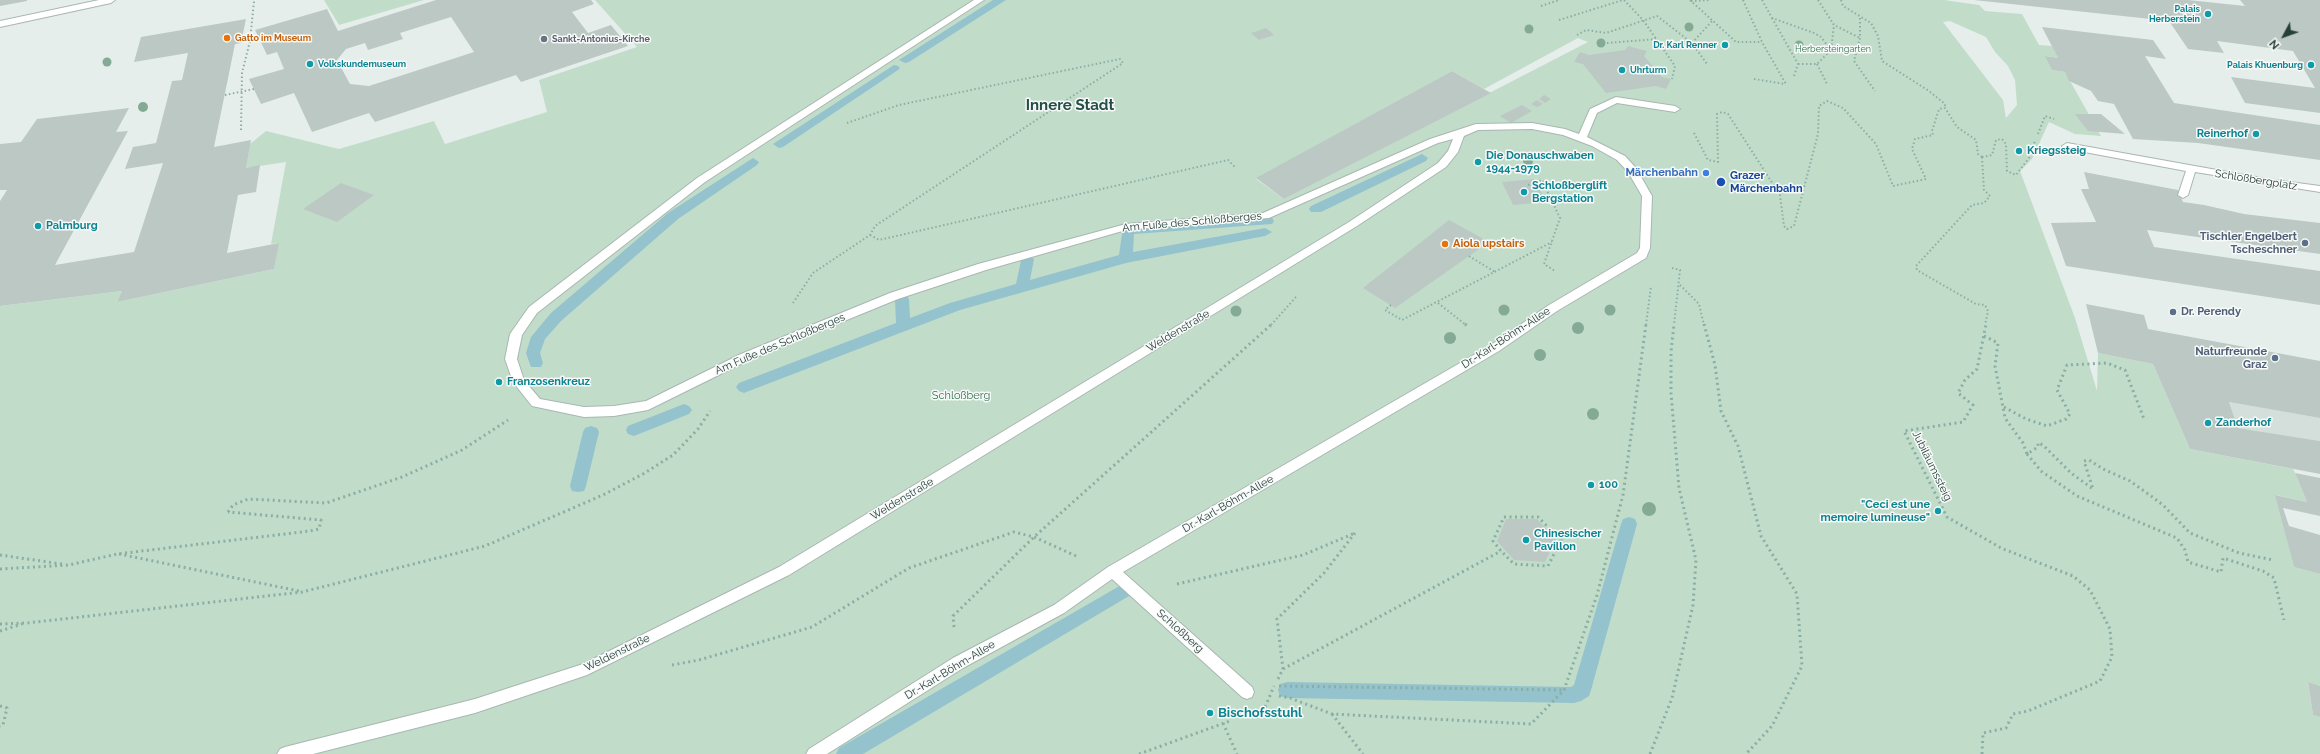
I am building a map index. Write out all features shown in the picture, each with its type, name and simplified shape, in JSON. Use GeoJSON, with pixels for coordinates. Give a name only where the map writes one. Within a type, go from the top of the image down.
{"type":"FeatureCollection","features":[{"type":"Feature","properties":{"kind":"street"},"geometry":{"type":"LineString","coordinates":[[0,24],[111,0]]}},
{"type":"Feature","properties":{"kind":"street"},"geometry":{"type":"LineString","coordinates":[[536,403],[519,382],[511,359],[516,334],[533,310],[701,180],[980,0]]}},
{"type":"Feature","properties":{"kind":"street"},"geometry":{"type":"LineString","coordinates":[[1582,138],[1593,111],[1616,100],[1675,109]]}},
{"type":"Feature","properties":{"kind":"street","name":"Am Fuße des Schloßberges"},"geometry":{"type":"LineString","coordinates":[[536,403],[584,412],[614,411],[648,405],[745,357],[894,296],[982,267],[1126,227],[1266,216],[1434,141],[1460,134],[1476,127],[1532,126],[1565,132],[1596,144],[1621,158],[1632,170],[1647,196],[1643,252]]}},
{"type":"Feature","properties":{"kind":"street","name":"Weldenstraße"},"geometry":{"type":"LineString","coordinates":[[285,754],[475,706],[587,669],[784,571],[1353,224],[1442,165],[1453,152],[1460,134]]}},
{"type":"Feature","properties":{"kind":"street","name":"Schloßbergplatz"},"geometry":{"type":"LineString","coordinates":[[2067,146],[2191,170],[2320,189]]}},
{"type":"Feature","properties":{"kind":"street"},"geometry":{"type":"LineString","coordinates":[[2183,195],[2191,170]]}},
{"type":"Feature","properties":{"kind":"street","name":"Dr.-Karl-Böhm-Allee"},"geometry":{"type":"LineString","coordinates":[[814,754],[958,663],[1059,608],[1113,572],[1495,348],[1553,308],[1643,252]]}},
{"type":"Feature","properties":{"kind":"street","name":"Schloßberg"},"geometry":{"type":"LineString","coordinates":[[1113,572],[1247,692]]}},
{"type":"Feature","properties":{"kind":"path"},"geometry":{"type":"LineString","coordinates":[[1541,6],[1559,0]]}},
{"type":"Feature","properties":{"kind":"path"},"geometry":{"type":"LineString","coordinates":[[1559,20],[1623,0],[1643,20],[1657,38],[1675,66]]}},
{"type":"Feature","properties":{"kind":"path"},"geometry":{"type":"LineString","coordinates":[[1691,0],[1711,0]]}},
{"type":"Feature","properties":{"kind":"path"},"geometry":{"type":"LineString","coordinates":[[1691,0],[1736,42],[1762,42]]}},
{"type":"Feature","properties":{"kind":"path"},"geometry":{"type":"LineString","coordinates":[[1743,0],[1762,42],[1786,84],[1754,80]]}},
{"type":"Feature","properties":{"kind":"path"},"geometry":{"type":"LineString","coordinates":[[1762,0],[1798,64],[1794,76]]}},
{"type":"Feature","properties":{"kind":"path"},"geometry":{"type":"LineString","coordinates":[[1818,0],[1834,25],[1860,38]]}},
{"type":"Feature","properties":{"kind":"path"},"geometry":{"type":"LineString","coordinates":[[1841,0],[1843,6],[1860,18],[1871,23],[1878,36],[1882,61],[1908,79],[1930,91],[1945,104],[1945,108],[1957,127],[1976,140],[1978,154],[1982,157],[1992,155],[1996,140],[2002,139],[2006,144],[2007,171],[2016,175],[2029,158],[2045,116],[2055,120]]}},
{"type":"Feature","properties":{"kind":"path"},"geometry":{"type":"LineString","coordinates":[[241,130],[242,73],[250,41],[254,1]]}},
{"type":"Feature","properties":{"kind":"path"},"geometry":{"type":"LineString","coordinates":[[1577,35],[1586,30],[1606,33],[1656,16],[1692,43],[1707,64]]}},
{"type":"Feature","properties":{"kind":"path"},"geometry":{"type":"LineString","coordinates":[[1772,18],[1814,33],[1820,37],[1831,50]]}},
{"type":"Feature","properties":{"kind":"path"},"geometry":{"type":"LineString","coordinates":[[1860,18],[1860,38],[1854,61],[1867,82],[1875,91]]}},
{"type":"Feature","properties":{"kind":"path"},"geometry":{"type":"LineString","coordinates":[[1692,43],[1713,20]]}},
{"type":"Feature","properties":{"kind":"path"},"geometry":{"type":"LineString","coordinates":[[1798,64],[1817,64],[1831,50],[1834,25]]}},
{"type":"Feature","properties":{"kind":"path"},"geometry":{"type":"LineString","coordinates":[[1607,43],[1657,38]]}},
{"type":"Feature","properties":{"kind":"path"},"geometry":{"type":"LineString","coordinates":[[791,306],[813,273],[870,236],[876,226],[1123,63],[1120,59],[899,105]]}},
{"type":"Feature","properties":{"kind":"path"},"geometry":{"type":"LineString","coordinates":[[1817,64],[1827,84]]}},
{"type":"Feature","properties":{"kind":"path"},"geometry":{"type":"LineString","coordinates":[[225,95],[254,89]]}},
{"type":"Feature","properties":{"kind":"path"},"geometry":{"type":"LineString","coordinates":[[1692,128],[1708,160],[1718,162],[1717,114],[1722,112],[1728,114],[1780,195],[1784,226],[1788,229],[1794,226],[1816,142],[1819,106],[1828,102],[1843,108],[1876,144],[1893,186],[1899,186],[1926,179],[1912,149],[1915,139],[1933,135],[1932,131],[1939,109],[1945,108]]}},
{"type":"Feature","properties":{"kind":"path","name":"Jubiläumssteig"},"geometry":{"type":"LineString","coordinates":[[1982,157],[1984,190],[1990,196],[1984,203],[1972,205],[1916,266],[1917,270],[1976,304],[1985,305],[1988,310],[1981,355],[1977,369],[1965,380],[1958,393],[1973,405],[1963,422],[1904,431],[1947,517],[2001,548],[2049,568],[2073,576],[2090,590],[2110,629],[2112,657],[2100,681],[2028,711],[2013,714],[2006,728],[1983,733],[1981,749],[1982,754]]}},
{"type":"Feature","properties":{"kind":"path"},"geometry":{"type":"LineString","coordinates":[[870,236],[879,240],[1228,160],[1235,167]]}},
{"type":"Feature","properties":{"kind":"path"},"geometry":{"type":"LineString","coordinates":[[1528,185],[1542,180],[1560,218],[1544,264],[1558,273]]}},
{"type":"Feature","properties":{"kind":"path"},"geometry":{"type":"LineString","coordinates":[[1391,304],[1385,310],[1402,320],[1438,303],[1552,242]]}},
{"type":"Feature","properties":{"kind":"path"},"geometry":{"type":"LineString","coordinates":[[1247,692],[1290,698],[1332,714],[1531,724],[1564,690],[1597,595],[1623,495],[1654,263],[1643,252]]}},
{"type":"Feature","properties":{"kind":"path"},"geometry":{"type":"LineString","coordinates":[[1469,256],[1495,272]]}},
{"type":"Feature","properties":{"kind":"path"},"geometry":{"type":"LineString","coordinates":[[1650,754],[1672,698],[1693,605],[1696,560],[1679,488],[1671,393],[1674,317],[1680,270],[1672,269]]}},
{"type":"Feature","properties":{"kind":"path"},"geometry":{"type":"LineString","coordinates":[[1679,285],[1699,304],[1715,365],[1721,411],[1738,446],[1761,536],[1797,594],[1802,666],[1772,726],[1746,754]]}},
{"type":"Feature","properties":{"kind":"path"},"geometry":{"type":"LineString","coordinates":[[958,663],[953,616],[1034,537],[1272,324],[1297,295]]}},
{"type":"Feature","properties":{"kind":"path"},"geometry":{"type":"LineString","coordinates":[[1438,303],[1495,348]]}},
{"type":"Feature","properties":{"kind":"path"},"geometry":{"type":"LineString","coordinates":[[1984,336],[1998,343],[1995,366],[2006,418],[2022,442],[2027,454],[2041,471],[2077,496],[2177,538],[2185,550],[2188,562],[2221,572],[2224,558],[2263,571],[2274,578],[2284,620]]}},
{"type":"Feature","properties":{"kind":"path"},"geometry":{"type":"LineString","coordinates":[[2004,406],[2026,419],[2047,426],[2066,419],[2070,414],[2057,390],[2067,365],[2108,363],[2125,370],[2144,419]]}},
{"type":"Feature","properties":{"kind":"path"},"geometry":{"type":"LineString","coordinates":[[0,570],[69,566],[117,554],[319,529],[321,520],[228,512],[233,505],[248,499],[326,503],[402,477],[462,450],[536,403]]}},
{"type":"Feature","properties":{"kind":"path"},"geometry":{"type":"LineString","coordinates":[[0,624],[27,623],[302,592],[485,546],[562,514],[643,474],[673,455],[698,429],[711,409]]}},
{"type":"Feature","properties":{"kind":"path"},"geometry":{"type":"LineString","coordinates":[[2027,454],[2038,447],[2038,443],[2043,445],[2071,473],[2088,487],[2093,489],[2094,487],[2084,461],[2089,460],[2103,469],[2130,481],[2151,496],[2190,533],[2239,553],[2273,560]]}},
{"type":"Feature","properties":{"kind":"path"},"geometry":{"type":"LineString","coordinates":[[1504,517],[1538,517],[1560,540],[1548,566],[1514,564],[1501,551],[1493,541],[1504,517]]}},
{"type":"Feature","properties":{"kind":"path"},"geometry":{"type":"LineString","coordinates":[[668,666],[699,660],[812,628],[909,568],[1014,532],[1034,537],[1113,572]]}},
{"type":"Feature","properties":{"kind":"path"},"geometry":{"type":"LineString","coordinates":[[1169,583],[1176,584],[1303,555],[1355,533],[1324,573],[1277,619],[1283,669]]}},
{"type":"Feature","properties":{"kind":"path"},"geometry":{"type":"LineString","coordinates":[[1256,714],[1263,712],[1283,669],[1501,551]]}},
{"type":"Feature","properties":{"kind":"path"},"geometry":{"type":"LineString","coordinates":[[117,554],[302,592]]}},
{"type":"Feature","properties":{"kind":"path"},"geometry":{"type":"LineString","coordinates":[[0,555],[69,566]]}},
{"type":"Feature","properties":{"kind":"path"},"geometry":{"type":"LineString","coordinates":[[0,631],[27,623]]}},
{"type":"Feature","properties":{"kind":"path"},"geometry":{"type":"LineString","coordinates":[[1274,686],[1564,690]]}},
{"type":"Feature","properties":{"kind":"path"},"geometry":{"type":"LineString","coordinates":[[0,706],[7,708],[3,725],[0,726]]}},
{"type":"Feature","properties":{"kind":"path"},"geometry":{"type":"LineString","coordinates":[[1332,714],[1363,754]]}},
{"type":"Feature","properties":{"kind":"path"},"geometry":{"type":"LineString","coordinates":[[1139,754],[1223,723],[1236,720]]}},
{"type":"Feature","properties":{"kind":"path"},"geometry":{"type":"LineString","coordinates":[[1223,723],[1237,754]]}},
{"type":"Feature","properties":{"kind":"shaded area","name":"Zanderhof"},"geometry":{"type":"Polygon","coordinates":[[[2229,402],[2320,418],[2320,441],[2238,428],[2229,402]]]}},
{"type":"Feature","properties":{"kind":"green space"},"geometry":{"type":"Polygon","coordinates":[[[324,0],[424,0],[339,25],[324,0]]]}},
{"type":"Feature","properties":{"kind":"green space","name":"Schloßberg"},"geometry":{"type":"Polygon","coordinates":[[[595,0],[1944,0],[1979,5],[1985,11],[2022,14],[2039,45],[2052,46],[2058,58],[2046,56],[2052,70],[2065,72],[2101,136],[2075,134],[2049,122],[2032,159],[2020,171],[2075,318],[2097,391],[2098,353],[2153,364],[2190,449],[2293,469],[2307,502],[2276,495],[2294,567],[2320,574],[2320,686],[2308,683],[2313,715],[2320,717],[2320,754],[0,754],[0,306],[122,291],[117,302],[274,269],[278,243],[271,244],[286,162],[246,168],[250,144],[266,131],[339,149],[434,121],[445,144],[547,112],[539,80],[637,47],[595,0]],[[1950,21],[1943,22],[2003,100],[2006,118],[2017,105],[2015,80],[2008,66],[1995,52],[1986,37],[1950,21]],[[1578,38],[1484,89],[1452,71],[1256,179],[1284,199],[1588,42],[1578,38]]]}},
{"type":"Feature","properties":{"kind":"building"},"geometry":{"type":"Polygon","coordinates":[[[0,0],[27,0],[27,1],[0,6],[0,0]]]}},
{"type":"Feature","properties":{"kind":"building","name":"Volkskundemuseum"},"geometry":{"type":"Polygon","coordinates":[[[436,0],[591,0],[594,4],[572,12],[588,33],[611,25],[628,46],[521,82],[516,75],[375,122],[369,113],[312,132],[294,93],[261,104],[249,79],[284,69],[277,52],[267,55],[255,30],[327,9],[338,31],[436,0]],[[451,17],[400,33],[403,39],[368,50],[365,43],[346,49],[337,60],[350,84],[369,86],[474,52],[451,17]]]}},
{"type":"Feature","properties":{"kind":"building"},"geometry":{"type":"Polygon","coordinates":[[[1974,0],[2188,0],[2245,6],[2240,0],[2320,0],[2320,113],[2245,103],[2231,77],[2315,88],[2293,51],[2217,41],[2224,53],[2188,49],[2169,21],[1974,0]]]}},
{"type":"Feature","properties":{"kind":"building"},"geometry":{"type":"Polygon","coordinates":[[[246,19],[241,43],[235,44],[214,147],[251,140],[246,168],[260,165],[256,192],[238,195],[227,253],[279,243],[274,269],[117,302],[122,291],[0,306],[0,201],[7,190],[0,190],[0,144],[21,142],[37,119],[129,108],[116,132],[128,131],[55,265],[134,252],[163,163],[125,169],[133,147],[156,143],[172,81],[182,80],[188,53],[134,62],[141,37],[246,19]]]}},
{"type":"Feature","properties":{"kind":"building"},"geometry":{"type":"Polygon","coordinates":[[[2042,27],[2153,40],[2166,59],[2145,56],[2174,103],[2320,125],[2320,160],[2198,143],[2133,139],[2114,104],[2098,101],[2091,91],[2069,81],[2065,72],[2052,70],[2045,56],[2058,58],[2042,27]]]}},
{"type":"Feature","properties":{"kind":"building"},"geometry":{"type":"Polygon","coordinates":[[[1266,28],[1274,35],[1259,40],[1251,33],[1266,28]]]}},
{"type":"Feature","properties":{"kind":"building","name":"Uhrturm"},"geometry":{"type":"Polygon","coordinates":[[[1628,46],[1647,51],[1644,56],[1662,77],[1671,79],[1666,89],[1656,86],[1606,93],[1583,64],[1574,62],[1580,52],[1589,55],[1625,50],[1628,46]]]}},
{"type":"Feature","properties":{"kind":"building"},"geometry":{"type":"Polygon","coordinates":[[[1452,71],[1491,93],[1284,199],[1256,178],[1452,71]]]}},
{"type":"Feature","properties":{"kind":"building"},"geometry":{"type":"Polygon","coordinates":[[[1544,95],[1551,99],[1545,103],[1539,99],[1544,95]]]}},
{"type":"Feature","properties":{"kind":"building"},"geometry":{"type":"Polygon","coordinates":[[[1537,100],[1543,104],[1537,107],[1531,104],[1537,100]]]}},
{"type":"Feature","properties":{"kind":"building"},"geometry":{"type":"Polygon","coordinates":[[[1522,105],[1532,111],[1511,123],[1500,116],[1522,105]]]}},
{"type":"Feature","properties":{"kind":"building"},"geometry":{"type":"Polygon","coordinates":[[[2075,114],[2101,114],[2125,134],[2088,131],[2075,114]]]}},
{"type":"Feature","properties":{"kind":"building"},"geometry":{"type":"Polygon","coordinates":[[[2084,172],[2178,190],[2183,202],[2244,214],[2320,223],[2320,254],[2147,230],[2154,247],[2320,271],[2320,305],[2066,266],[2051,223],[2096,222],[2081,189],[2089,189],[2084,172]]]}},
{"type":"Feature","properties":{"kind":"building","name":"Schloßberglift Bergstation"},"geometry":{"type":"Polygon","coordinates":[[[1535,179],[1546,202],[1513,205],[1502,182],[1535,179]]]}},
{"type":"Feature","properties":{"kind":"building"},"geometry":{"type":"Polygon","coordinates":[[[341,183],[374,195],[337,222],[303,209],[341,183]]]}},
{"type":"Feature","properties":{"kind":"building"},"geometry":{"type":"Polygon","coordinates":[[[1449,220],[1489,242],[1395,308],[1363,288],[1449,220]]]}},
{"type":"Feature","properties":{"kind":"building"},"geometry":{"type":"Polygon","coordinates":[[[2086,304],[2144,315],[2148,329],[2320,361],[2320,418],[2229,402],[2238,428],[2320,441],[2320,474],[2190,449],[2153,364],[2098,353],[2086,304]]]}},
{"type":"Feature","properties":{"kind":"building"},"geometry":{"type":"Polygon","coordinates":[[[2295,473],[2320,478],[2320,516],[2283,508],[2289,526],[2320,535],[2320,574],[2294,567],[2275,495],[2307,502],[2295,473]]]}},
{"type":"Feature","properties":{"kind":"building","name":"Chinesischer Pavillon"},"geometry":{"type":"Polygon","coordinates":[[[1506,519],[1537,519],[1556,539],[1545,562],[1514,560],[1497,541],[1506,519]]]}},
{"type":"Feature","properties":{"kind":"building"},"geometry":{"type":"Polygon","coordinates":[[[2308,682],[2320,686],[2320,717],[2313,715],[2308,682]]]}},
{"type":"Feature","properties":{"kind":"waterway"},"geometry":{"type":"LineString","coordinates":[[905,60],[1001,0]]}},
{"type":"Feature","properties":{"kind":"waterway"},"geometry":{"type":"LineString","coordinates":[[779,144],[894,68]]}},
{"type":"Feature","properties":{"kind":"waterway"},"geometry":{"type":"LineString","coordinates":[[1316,209],[1422,158]]}},
{"type":"Feature","properties":{"kind":"waterway"},"geometry":{"type":"LineString","coordinates":[[536,363],[533,353],[538,337],[556,317],[673,216],[753,162]]}},
{"type":"Feature","properties":{"kind":"waterway"},"geometry":{"type":"LineString","coordinates":[[1126,258],[1128,230],[1267,221]]}},
{"type":"Feature","properties":{"kind":"waterway"},"geometry":{"type":"LineString","coordinates":[[1126,258],[1265,232]]}},
{"type":"Feature","properties":{"kind":"waterway"},"geometry":{"type":"LineString","coordinates":[[903,326],[955,306],[1126,258]]}},
{"type":"Feature","properties":{"kind":"waterway"},"geometry":{"type":"LineString","coordinates":[[1022,287],[1027,259]]}},
{"type":"Feature","properties":{"kind":"waterway"},"geometry":{"type":"LineString","coordinates":[[902,299],[903,326]]}},
{"type":"Feature","properties":{"kind":"waterway"},"geometry":{"type":"LineString","coordinates":[[744,387],[903,326]]}},
{"type":"Feature","properties":{"kind":"waterway"},"geometry":{"type":"LineString","coordinates":[[634,430],[684,410]]}},
{"type":"Feature","properties":{"kind":"waterway"},"geometry":{"type":"LineString","coordinates":[[578,486],[591,432]]}},
{"type":"Feature","properties":{"kind":"waterway"},"geometry":{"type":"LineString","coordinates":[[1287,690],[1574,695],[1582,690],[1629,524]]}},
{"type":"Feature","properties":{"kind":"waterway"},"geometry":{"type":"LineString","coordinates":[[846,754],[1123,591]]}},
{"type":"Feature","properties":{"kind":"place","name":"Palais Herberstein"},"geometry":{"type":"Point","coordinates":[2208,14]}},
{"type":"Feature","properties":{"kind":"place","name":"Gatto im Museum"},"geometry":{"type":"Point","coordinates":[227,38]}},
{"type":"Feature","properties":{"kind":"place","name":"Sankt-Antonius-Kirche"},"geometry":{"type":"Point","coordinates":[544,39]}},
{"type":"Feature","properties":{"kind":"place","name":"Dr. Karl Renner"},"geometry":{"type":"Point","coordinates":[1725,45]}},
{"type":"Feature","properties":{"kind":"place","name":"Volkskundemuseum"},"geometry":{"type":"Point","coordinates":[310,64]}},
{"type":"Feature","properties":{"kind":"place","name":"Palais Khuenburg"},"geometry":{"type":"Point","coordinates":[2311,65]}},
{"type":"Feature","properties":{"kind":"place","name":"Uhrturm"},"geometry":{"type":"Point","coordinates":[1622,70]}},
{"type":"Feature","properties":{"kind":"place","name":"Reinerhof"},"geometry":{"type":"Point","coordinates":[2256,134]}},
{"type":"Feature","properties":{"kind":"place","name":"Kriegssteig"},"geometry":{"type":"Point","coordinates":[2019,151]}},
{"type":"Feature","properties":{"kind":"place","name":"Die Donauschwaben 1944-1979"},"geometry":{"type":"Point","coordinates":[1478,162]}},
{"type":"Feature","properties":{"kind":"place","name":"Märchenbahn"},"geometry":{"type":"Point","coordinates":[1706,173]}},
{"type":"Feature","properties":{"kind":"place","name":"Grazer Märchenbahn"},"geometry":{"type":"Point","coordinates":[1721,182]}},
{"type":"Feature","properties":{"kind":"place","name":"Schloßberglift Bergstation"},"geometry":{"type":"Point","coordinates":[1524,192]}},
{"type":"Feature","properties":{"kind":"place","name":"Palmburg"},"geometry":{"type":"Point","coordinates":[38,226]}},
{"type":"Feature","properties":{"kind":"place","name":"Tischler Engelbert Tscheschner"},"geometry":{"type":"Point","coordinates":[2305,243]}},
{"type":"Feature","properties":{"kind":"place","name":"Aiola upstairs"},"geometry":{"type":"Point","coordinates":[1445,244]}},
{"type":"Feature","properties":{"kind":"place","name":"Dr. Perendy"},"geometry":{"type":"Point","coordinates":[2173,312]}},
{"type":"Feature","properties":{"kind":"place","name":"Naturfreunde Graz"},"geometry":{"type":"Point","coordinates":[2275,358]}},
{"type":"Feature","properties":{"kind":"place","name":"Franzosenkreuz"},"geometry":{"type":"Point","coordinates":[499,382]}},
{"type":"Feature","properties":{"kind":"place","name":"Zanderhof"},"geometry":{"type":"Point","coordinates":[2208,423]}},
{"type":"Feature","properties":{"kind":"place","name":"100"},"geometry":{"type":"Point","coordinates":[1591,485]}},
{"type":"Feature","properties":{"kind":"place","name":"\"Ceci est une memoire lumineuse\""},"geometry":{"type":"Point","coordinates":[1938,511]}},
{"type":"Feature","properties":{"kind":"place","name":"Chinesischer Pavillon"},"geometry":{"type":"Point","coordinates":[1526,540]}},
{"type":"Feature","properties":{"kind":"place","name":"Bischofsstuhl"},"geometry":{"type":"Point","coordinates":[1210,713]}},
{"type":"Feature","properties":{"kind":"district","name":"Innere Stadt"},"geometry":{"type":"Point","coordinates":[1070,105]}},
{"type":"Feature","properties":{"kind":"park label","name":"Herbersteingarten"},"geometry":{"type":"Point","coordinates":[1833,49]}}]}
